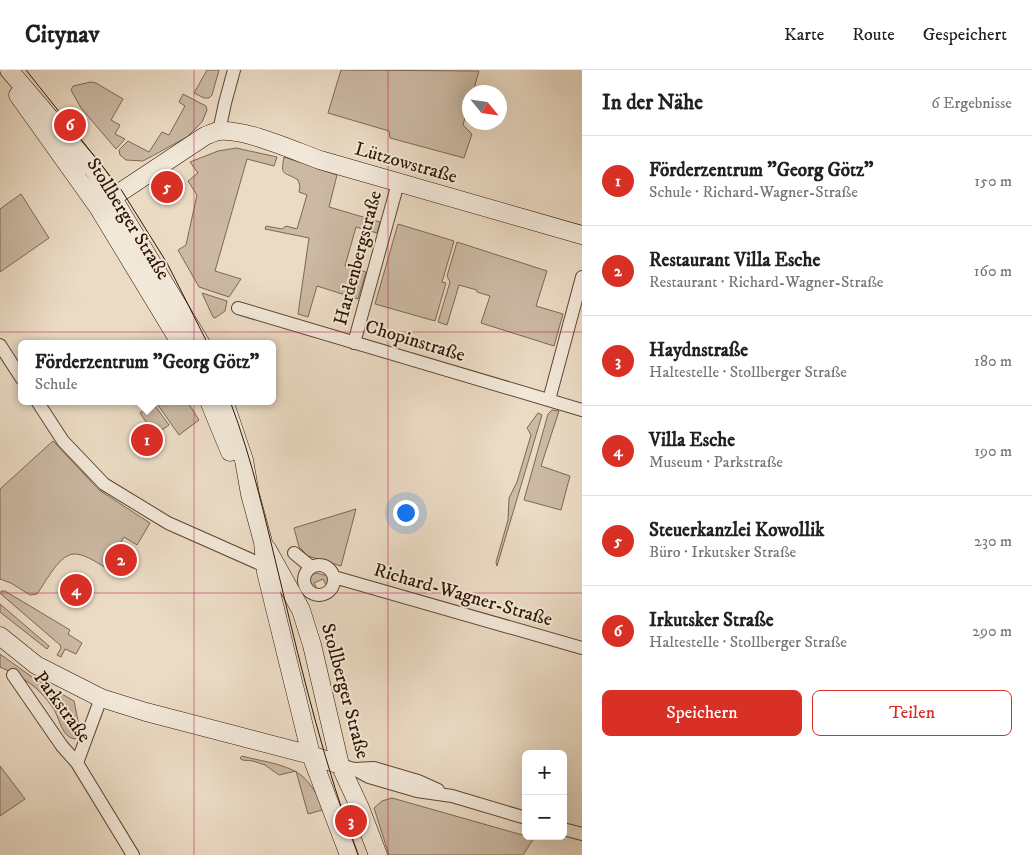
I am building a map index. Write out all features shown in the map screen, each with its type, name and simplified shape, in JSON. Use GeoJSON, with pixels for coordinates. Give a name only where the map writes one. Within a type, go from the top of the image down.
{"type":"FeatureCollection","features":[{"type":"Feature","properties":{"kind":"main road","name":"Stollberger Straße"},"geometry":{"type":"LineString","coordinates":[[0,70],[105,202],[199,340]]}},
{"type":"Feature","properties":{"kind":"main road","name":"Stollberger Straße"},"geometry":{"type":"LineString","coordinates":[[9,70],[94,170],[105,202],[179,340]]}},
{"type":"Feature","properties":{"kind":"main road"},"geometry":{"type":"LineString","coordinates":[[105,202],[200,139],[220,131]]}},
{"type":"Feature","properties":{"kind":"main road","name":"Lützowstraße"},"geometry":{"type":"LineString","coordinates":[[220,131],[257,138],[320,160],[582,236]]}},
{"type":"Feature","properties":{"kind":"main road","name":"Stollberger Straße"},"geometry":{"type":"LineString","coordinates":[[211,405],[234,462],[250,494]]}},
{"type":"Feature","properties":{"kind":"main road","name":"Stollberger Straße"},"geometry":{"type":"LineString","coordinates":[[225,405],[244,460],[250,494],[263,542],[265,566],[312,756],[349,855]]}},
{"type":"Feature","properties":{"kind":"main road","name":"Stollberger Straße"},"geometry":{"type":"LineString","coordinates":[[263,542],[301,610],[347,767],[378,855]]}},
{"type":"Feature","properties":{"kind":"main road","name":"Parkstraße"},"geometry":{"type":"LineString","coordinates":[[0,636],[36,665],[101,698]]}},
{"type":"Feature","properties":{"kind":"main road"},"geometry":{"type":"LineString","coordinates":[[101,698],[347,767]]}},
{"type":"Feature","properties":{"kind":"street"},"geometry":{"type":"LineString","coordinates":[[220,131],[234,70]]}},
{"type":"Feature","properties":{"kind":"street","name":"Hardenbergstraße"},"geometry":{"type":"LineString","coordinates":[[354,343],[398,183]]}},
{"type":"Feature","properties":{"kind":"street"},"geometry":{"type":"LineString","coordinates":[[548,400],[582,277]]}},
{"type":"Feature","properties":{"kind":"street","name":"Chopinstraße"},"geometry":{"type":"LineString","coordinates":[[238,308],[582,410]]}},
{"type":"Feature","properties":{"kind":"street"},"geometry":{"type":"LineString","coordinates":[[0,345],[18,373]]}},
{"type":"Feature","properties":{"kind":"street"},"geometry":{"type":"LineString","coordinates":[[40,405],[63,441],[104,484],[168,522],[265,566]]}},
{"type":"Feature","properties":{"kind":"street","name":"Richard-Wagner-Straße"},"geometry":{"type":"LineString","coordinates":[[294,553],[311,567],[319,565],[327,568],[334,577],[582,648]]}},
{"type":"Feature","properties":{"kind":"street"},"geometry":{"type":"LineString","coordinates":[[311,567],[304,574],[304,582],[306,589],[313,594],[320,595],[329,591],[333,585],[334,577]]}},
{"type":"Feature","properties":{"kind":"street","name":"Parkstraße"},"geometry":{"type":"LineString","coordinates":[[13,675],[62,746],[77,763],[133,855]]}},
{"type":"Feature","properties":{"kind":"street","name":"Parkstraße"},"geometry":{"type":"LineString","coordinates":[[77,763],[101,698]]}},
{"type":"Feature","properties":{"kind":"street"},"geometry":{"type":"LineString","coordinates":[[347,767],[369,777],[416,791],[452,796],[522,817]]}},
{"type":"Feature","properties":{"kind":"street"},"geometry":{"type":"LineString","coordinates":[[567,830],[582,834]]}},
{"type":"Feature","properties":{"kind":"shaded area"},"geometry":{"type":"Polygon","coordinates":[[[207,70],[219,70],[212,95],[209,98],[204,98],[194,93],[207,70]]]}},
{"type":"Feature","properties":{"kind":"shaded area"},"geometry":{"type":"Polygon","coordinates":[[[341,70],[479,71],[475,85],[462,85],[462,130],[468,130],[472,134],[464,158],[390,138],[389,131],[328,113],[341,70]]]}},
{"type":"Feature","properties":{"kind":"shaded area"},"geometry":{"type":"Polygon","coordinates":[[[91,82],[123,99],[111,120],[120,125],[115,134],[125,139],[116,149],[81,108],[71,90],[73,86],[91,82]]]}},
{"type":"Feature","properties":{"kind":"shaded area"},"geometry":{"type":"Polygon","coordinates":[[[183,94],[206,106],[207,110],[202,122],[187,137],[143,161],[126,160],[120,155],[119,150],[128,141],[149,152],[162,132],[169,135],[185,106],[179,102],[183,94]]]}},
{"type":"Feature","properties":{"kind":"shaded area"},"geometry":{"type":"Polygon","coordinates":[[[236,148],[277,157],[274,166],[247,159],[215,271],[241,279],[229,297],[199,287],[178,250],[186,245],[197,195],[188,181],[198,173],[190,162],[218,151],[236,148]]]}},
{"type":"Feature","properties":{"kind":"shaded area"},"geometry":{"type":"Polygon","coordinates":[[[284,157],[337,175],[329,207],[380,222],[377,233],[356,227],[345,266],[366,272],[358,299],[317,286],[308,317],[298,314],[309,238],[265,229],[266,226],[282,229],[286,226],[297,229],[307,195],[299,192],[298,180],[284,173],[284,157]]]}},
{"type":"Feature","properties":{"kind":"shaded area"},"geometry":{"type":"Polygon","coordinates":[[[21,194],[49,238],[0,272],[0,209],[21,194]]]}},
{"type":"Feature","properties":{"kind":"shaded area"},"geometry":{"type":"Polygon","coordinates":[[[398,224],[454,241],[442,282],[446,283],[435,321],[375,304],[398,224]]]}},
{"type":"Feature","properties":{"kind":"shaded area"},"geometry":{"type":"Polygon","coordinates":[[[457,242],[547,271],[536,306],[563,314],[554,346],[481,323],[490,296],[459,285],[447,325],[438,322],[450,282],[447,276],[457,242]]]}},
{"type":"Feature","properties":{"kind":"shaded area"},"geometry":{"type":"Polygon","coordinates":[[[202,293],[227,301],[225,311],[215,318],[213,317],[202,293]]]}},
{"type":"Feature","properties":{"kind":"shaded area"},"geometry":{"type":"Polygon","coordinates":[[[150,405],[154,405],[169,425],[155,435],[140,413],[150,405]]]}},
{"type":"Feature","properties":{"kind":"shaded area"},"geometry":{"type":"Polygon","coordinates":[[[158,405],[190,405],[199,420],[179,435],[158,405]]]}},
{"type":"Feature","properties":{"kind":"shaded area"},"geometry":{"type":"Polygon","coordinates":[[[552,410],[559,411],[541,466],[570,476],[561,510],[524,500],[548,414],[552,410]]]}},
{"type":"Feature","properties":{"kind":"shaded area"},"geometry":{"type":"Polygon","coordinates":[[[538,413],[542,415],[497,566],[496,562],[508,520],[509,498],[517,482],[531,435],[527,428],[538,413]]]}},
{"type":"Feature","properties":{"kind":"shaded area"},"geometry":{"type":"Polygon","coordinates":[[[53,441],[99,490],[150,523],[137,545],[124,537],[108,569],[84,556],[70,555],[59,563],[37,594],[30,595],[11,583],[0,579],[0,489],[53,441]]]}},
{"type":"Feature","properties":{"kind":"shaded area"},"geometry":{"type":"Polygon","coordinates":[[[356,509],[341,566],[308,556],[299,547],[294,528],[356,509]]]}},
{"type":"Feature","properties":{"kind":"shaded area"},"geometry":{"type":"Polygon","coordinates":[[[316,573],[328,576],[329,578],[326,585],[323,579],[314,583],[317,589],[311,586],[309,581],[311,576],[316,573]]]}},
{"type":"Feature","properties":{"kind":"shaded area"},"geometry":{"type":"Polygon","coordinates":[[[1,591],[5,591],[70,630],[68,634],[82,643],[76,654],[65,649],[61,657],[57,655],[61,648],[60,645],[1,594],[1,591]]]}},
{"type":"Feature","properties":{"kind":"shaded area"},"geometry":{"type":"Polygon","coordinates":[[[0,604],[49,646],[47,649],[0,612],[0,604]]]}},
{"type":"Feature","properties":{"kind":"shaded area"},"geometry":{"type":"Polygon","coordinates":[[[0,654],[32,677],[74,701],[79,726],[78,736],[75,739],[67,735],[53,708],[36,688],[0,667],[0,654]]]}},
{"type":"Feature","properties":{"kind":"shaded area"},"geometry":{"type":"Polygon","coordinates":[[[242,756],[287,767],[295,771],[279,775],[265,765],[242,760],[240,758],[242,756]]]}},
{"type":"Feature","properties":{"kind":"shaded area"},"geometry":{"type":"Polygon","coordinates":[[[0,766],[25,799],[0,816],[0,766]]]}},
{"type":"Feature","properties":{"kind":"shaded area"},"geometry":{"type":"Polygon","coordinates":[[[296,772],[311,785],[326,809],[308,814],[296,772]]]}},
{"type":"Feature","properties":{"kind":"shaded area"},"geometry":{"type":"Polygon","coordinates":[[[392,798],[522,835],[522,840],[533,840],[523,855],[389,855],[374,808],[382,801],[392,798]]]}},
{"type":"Feature","properties":{"kind":"tram line"},"geometry":{"type":"LineString","coordinates":[[26,70],[122,191],[167,263],[206,340]]}},
{"type":"Feature","properties":{"kind":"tram line"},"geometry":{"type":"LineString","coordinates":[[231,405],[246,446],[315,721],[358,855]]}},
{"type":"Feature","properties":{"kind":"place","name":"Irkutsker Straße"},"geometry":{"type":"Point","coordinates":[70,125]}},
{"type":"Feature","properties":{"kind":"place","name":"Steuerkanzlei Kowollik"},"geometry":{"type":"Point","coordinates":[167,187]}},
{"type":"Feature","properties":{"kind":"place","name":"Förderzentrum \"Georg Götz\""},"geometry":{"type":"Point","coordinates":[147,440]}},
{"type":"Feature","properties":{"kind":"place","name":"Restaurant Villa Esche"},"geometry":{"type":"Point","coordinates":[121,560]}},
{"type":"Feature","properties":{"kind":"place","name":"Villa Esche"},"geometry":{"type":"Point","coordinates":[76,590]}},
{"type":"Feature","properties":{"kind":"place","name":"Haydnstraße"},"geometry":{"type":"Point","coordinates":[351,821]}}]}
